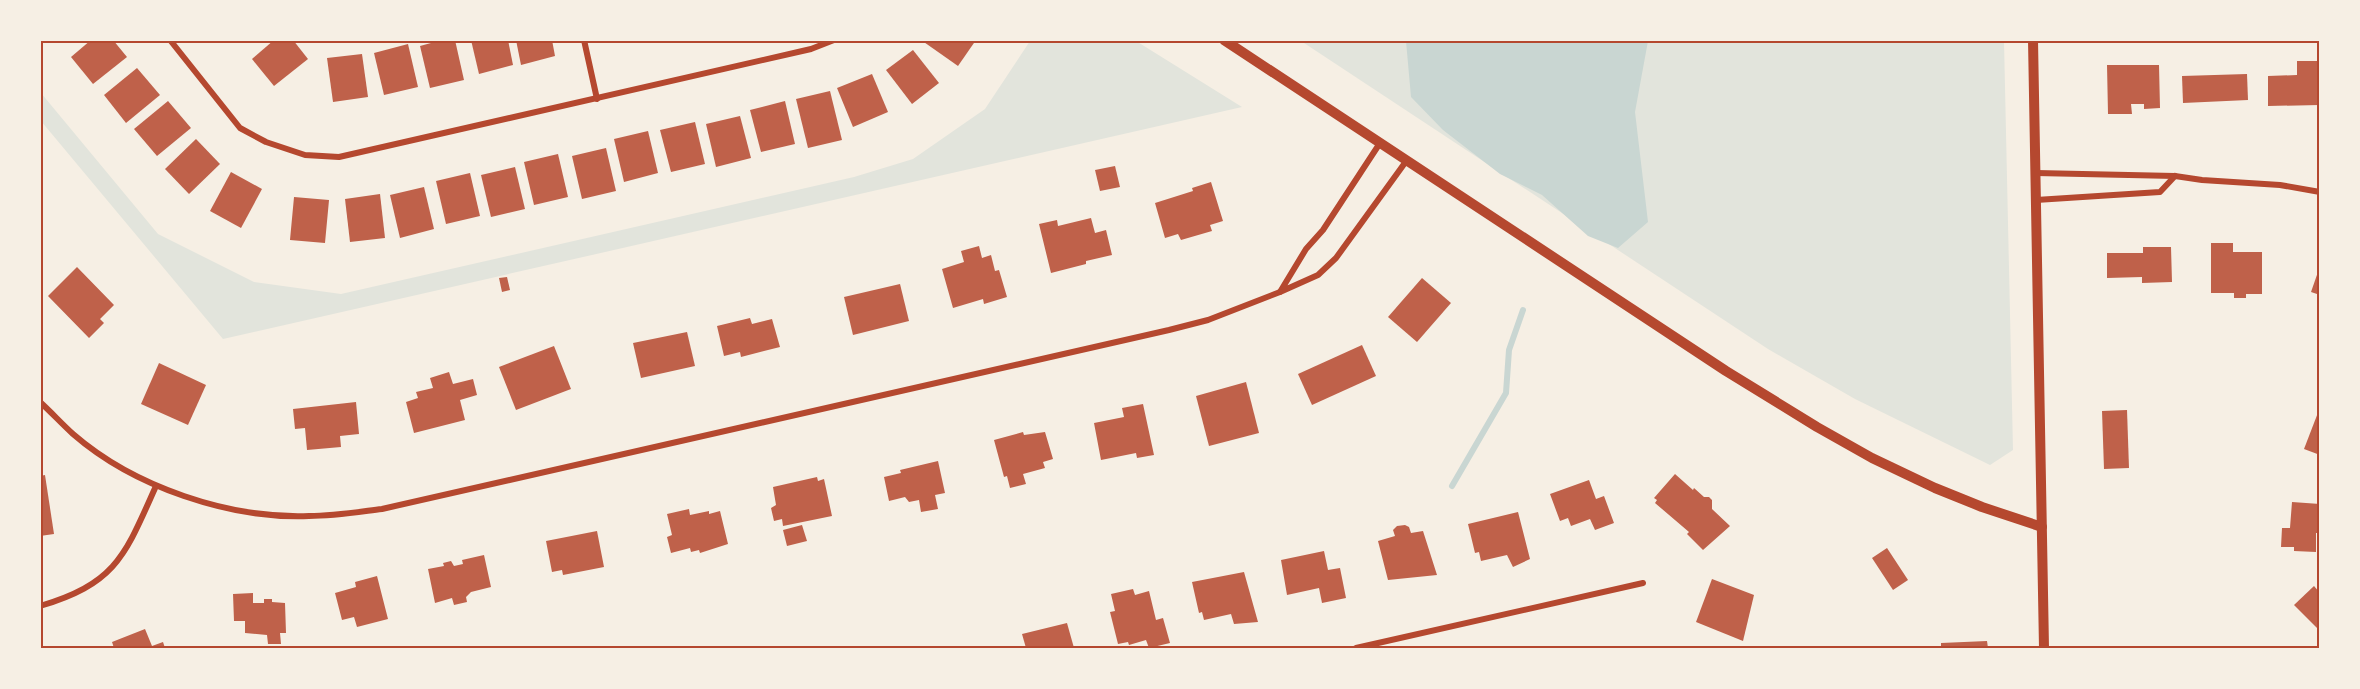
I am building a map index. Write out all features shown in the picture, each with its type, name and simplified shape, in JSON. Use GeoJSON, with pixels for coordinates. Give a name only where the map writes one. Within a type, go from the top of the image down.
{"type":"FeatureCollection","features":[{"type":"Feature","properties":{"kind":"street"},"geometry":{"type":"LineString","coordinates":[[170,40],[240,128],[267,142],[305,155],[339,157],[812,49],[834,40]]}},
{"type":"Feature","properties":{"kind":"street"},"geometry":{"type":"LineString","coordinates":[[584,40],[597,99]]}},
{"type":"Feature","properties":{"kind":"street"},"geometry":{"type":"LineString","coordinates":[[1224,40],[1726,371],[1817,427],[1872,458],[1935,488],[1982,507],[2043,527]]}},
{"type":"Feature","properties":{"kind":"street"},"geometry":{"type":"LineString","coordinates":[[2033,40],[2044,648]]}},
{"type":"Feature","properties":{"kind":"street"},"geometry":{"type":"LineString","coordinates":[[1280,292],[1306,249],[1323,231],[1380,143]]}},
{"type":"Feature","properties":{"kind":"street"},"geometry":{"type":"LineString","coordinates":[[40,402],[74,434],[110,460],[171,493],[238,510],[292,516],[342,514],[382,509],[1208,320],[1318,275],[1336,258],[1407,160]]}},
{"type":"Feature","properties":{"kind":"street"},"geometry":{"type":"LineString","coordinates":[[2036,173],[2175,176],[2280,185],[2319,192]]}},
{"type":"Feature","properties":{"kind":"street"},"geometry":{"type":"LineString","coordinates":[[2036,200],[2160,192],[2175,176]]}},
{"type":"Feature","properties":{"kind":"street"},"geometry":{"type":"LineString","coordinates":[[40,606],[86,589],[103,578],[130,543],[156,486]]}},
{"type":"Feature","properties":{"kind":"street"},"geometry":{"type":"LineString","coordinates":[[1356,648],[1643,584]]}},
{"type":"Feature","properties":{"kind":"shaded area"},"geometry":{"type":"Polygon","coordinates":[[[1030,41],[1136,41],[1242,107],[223,339],[41,121],[41,93],[158,234],[254,282],[341,294],[854,177],[913,159],[985,109],[1030,41]]]}},
{"type":"Feature","properties":{"kind":"shaded area"},"geometry":{"type":"Polygon","coordinates":[[[1301,41],[2004,41],[2013,450],[1990,465],[1855,399],[1768,349],[1301,41]]]}},
{"type":"Feature","properties":{"kind":"shaded area"},"geometry":{"type":"Polygon","coordinates":[[[1406,41],[1648,41],[1635,112],[1648,222],[1618,248],[1588,236],[1542,195],[1500,174],[1443,130],[1411,97],[1406,41]]]}},
{"type":"Feature","properties":{"kind":"building"},"geometry":{"type":"Polygon","coordinates":[[[91,40],[113,40],[127,57],[93,84],[71,57],[91,40]]]}},
{"type":"Feature","properties":{"kind":"building"},"geometry":{"type":"Polygon","coordinates":[[[274,40],[293,40],[308,59],[274,86],[252,59],[274,40]]]}},
{"type":"Feature","properties":{"kind":"building"},"geometry":{"type":"Polygon","coordinates":[[[442,40],[455,40],[464,80],[430,88],[420,46],[442,40]]]}},
{"type":"Feature","properties":{"kind":"building"},"geometry":{"type":"Polygon","coordinates":[[[471,40],[508,40],[513,65],[479,74],[471,40]]]}},
{"type":"Feature","properties":{"kind":"building"},"geometry":{"type":"Polygon","coordinates":[[[516,40],[552,40],[555,56],[521,65],[516,40]]]}},
{"type":"Feature","properties":{"kind":"building"},"geometry":{"type":"Polygon","coordinates":[[[921,40],[976,40],[958,66],[921,40]]]}},
{"type":"Feature","properties":{"kind":"building"},"geometry":{"type":"Polygon","coordinates":[[[408,44],[418,87],[384,95],[374,53],[408,44]]]}},
{"type":"Feature","properties":{"kind":"building"},"geometry":{"type":"Polygon","coordinates":[[[913,50],[939,83],[912,104],[886,70],[913,50]]]}},
{"type":"Feature","properties":{"kind":"building"},"geometry":{"type":"Polygon","coordinates":[[[362,54],[368,97],[333,102],[327,58],[362,54]]]}},
{"type":"Feature","properties":{"kind":"building"},"geometry":{"type":"Polygon","coordinates":[[[2297,61],[2320,61],[2319,105],[2268,106],[2268,76],[2297,75],[2297,61]]]}},
{"type":"Feature","properties":{"kind":"building"},"geometry":{"type":"Polygon","coordinates":[[[2107,65],[2159,65],[2160,108],[2144,109],[2144,104],[2131,104],[2132,114],[2108,114],[2107,65]]]}},
{"type":"Feature","properties":{"kind":"building"},"geometry":{"type":"Polygon","coordinates":[[[137,68],[160,95],[126,123],[104,95],[137,68]]]}},
{"type":"Feature","properties":{"kind":"building"},"geometry":{"type":"Polygon","coordinates":[[[872,74],[888,112],[853,127],[837,88],[872,74]]]}},
{"type":"Feature","properties":{"kind":"building"},"geometry":{"type":"Polygon","coordinates":[[[2247,74],[2248,100],[2183,103],[2182,76],[2247,74]]]}},
{"type":"Feature","properties":{"kind":"building"},"geometry":{"type":"Polygon","coordinates":[[[830,91],[842,140],[808,148],[796,99],[830,91]]]}},
{"type":"Feature","properties":{"kind":"building"},"geometry":{"type":"Polygon","coordinates":[[[168,101],[191,128],[157,156],[134,129],[168,101]]]}},
{"type":"Feature","properties":{"kind":"building"},"geometry":{"type":"Polygon","coordinates":[[[785,101],[795,144],[761,152],[750,110],[785,101]]]}},
{"type":"Feature","properties":{"kind":"building"},"geometry":{"type":"Polygon","coordinates":[[[740,116],[751,158],[716,167],[706,124],[740,116]]]}},
{"type":"Feature","properties":{"kind":"building"},"geometry":{"type":"Polygon","coordinates":[[[695,122],[705,164],[671,172],[660,130],[695,122]]]}},
{"type":"Feature","properties":{"kind":"building"},"geometry":{"type":"Polygon","coordinates":[[[648,131],[658,173],[624,182],[614,139],[648,131]]]}},
{"type":"Feature","properties":{"kind":"building"},"geometry":{"type":"Polygon","coordinates":[[[196,139],[220,164],[189,194],[165,169],[196,139]]]}},
{"type":"Feature","properties":{"kind":"building"},"geometry":{"type":"Polygon","coordinates":[[[606,148],[616,191],[582,199],[572,156],[606,148]]]}},
{"type":"Feature","properties":{"kind":"building"},"geometry":{"type":"Polygon","coordinates":[[[558,154],[568,197],[534,205],[524,162],[558,154]]]}},
{"type":"Feature","properties":{"kind":"building"},"geometry":{"type":"Polygon","coordinates":[[[1115,166],[1120,187],[1100,191],[1095,170],[1115,166]]]}},
{"type":"Feature","properties":{"kind":"building"},"geometry":{"type":"Polygon","coordinates":[[[515,167],[525,209],[491,217],[481,175],[515,167]]]}},
{"type":"Feature","properties":{"kind":"building"},"geometry":{"type":"Polygon","coordinates":[[[231,172],[262,189],[241,228],[210,211],[231,172]]]}},
{"type":"Feature","properties":{"kind":"building"},"geometry":{"type":"Polygon","coordinates":[[[470,173],[480,216],[446,224],[436,181],[470,173]]]}},
{"type":"Feature","properties":{"kind":"building"},"geometry":{"type":"Polygon","coordinates":[[[1211,182],[1223,221],[1210,225],[1212,231],[1181,240],[1178,234],[1165,238],[1155,203],[1193,191],[1192,188],[1211,182]]]}},
{"type":"Feature","properties":{"kind":"building"},"geometry":{"type":"Polygon","coordinates":[[[424,187],[434,229],[400,238],[390,195],[424,187]]]}},
{"type":"Feature","properties":{"kind":"building"},"geometry":{"type":"Polygon","coordinates":[[[380,194],[385,238],[350,242],[345,199],[380,194]]]}},
{"type":"Feature","properties":{"kind":"building"},"geometry":{"type":"Polygon","coordinates":[[[294,197],[329,200],[325,243],[290,240],[294,197]]]}},
{"type":"Feature","properties":{"kind":"building"},"geometry":{"type":"Polygon","coordinates":[[[1091,218],[1095,233],[1106,230],[1112,255],[1051,273],[1039,224],[1057,220],[1058,226],[1091,218]]]}},
{"type":"Feature","properties":{"kind":"building"},"geometry":{"type":"Polygon","coordinates":[[[2211,243],[2233,243],[2233,252],[2262,252],[2262,294],[2246,294],[2246,298],[2234,298],[2234,293],[2211,293],[2211,243]]]}},
{"type":"Feature","properties":{"kind":"building"},"geometry":{"type":"Polygon","coordinates":[[[979,246],[982,258],[991,255],[995,271],[999,270],[1007,297],[984,304],[983,299],[953,308],[942,269],[964,262],[961,251],[979,246]]]}},
{"type":"Feature","properties":{"kind":"building"},"geometry":{"type":"Polygon","coordinates":[[[2143,247],[2171,247],[2172,282],[2142,283],[2142,277],[2107,278],[2107,253],[2143,253],[2143,247]]]}},
{"type":"Feature","properties":{"kind":"building"},"geometry":{"type":"Polygon","coordinates":[[[77,267],[114,305],[100,319],[104,323],[89,338],[48,296],[77,267]]]}},
{"type":"Feature","properties":{"kind":"building"},"geometry":{"type":"Polygon","coordinates":[[[2320,270],[2320,295],[2311,292],[2320,270]]]}},
{"type":"Feature","properties":{"kind":"building"},"geometry":{"type":"Polygon","coordinates":[[[507,277],[510,290],[502,292],[499,278],[507,277]]]}},
{"type":"Feature","properties":{"kind":"building"},"geometry":{"type":"Polygon","coordinates":[[[1422,278],[1451,303],[1417,342],[1388,317],[1422,278]]]}},
{"type":"Feature","properties":{"kind":"building"},"geometry":{"type":"Polygon","coordinates":[[[900,284],[909,321],[853,335],[844,297],[900,284]]]}},
{"type":"Feature","properties":{"kind":"building"},"geometry":{"type":"Polygon","coordinates":[[[750,318],[752,324],[772,319],[780,347],[741,357],[740,352],[724,356],[717,326],[750,318]]]}},
{"type":"Feature","properties":{"kind":"building"},"geometry":{"type":"Polygon","coordinates":[[[687,332],[695,366],[641,378],[633,343],[687,332]]]}},
{"type":"Feature","properties":{"kind":"building"},"geometry":{"type":"Polygon","coordinates":[[[1362,345],[1376,376],[1312,405],[1298,374],[1362,345]]]}},
{"type":"Feature","properties":{"kind":"building"},"geometry":{"type":"Polygon","coordinates":[[[554,346],[571,389],[516,410],[499,367],[554,346]]]}},
{"type":"Feature","properties":{"kind":"building"},"geometry":{"type":"Polygon","coordinates":[[[159,363],[206,385],[188,425],[141,404],[159,363]]]}},
{"type":"Feature","properties":{"kind":"building"},"geometry":{"type":"Polygon","coordinates":[[[449,372],[453,384],[473,379],[477,395],[460,400],[465,420],[414,433],[406,402],[418,398],[416,392],[433,388],[430,378],[449,372]]]}},
{"type":"Feature","properties":{"kind":"building"},"geometry":{"type":"Polygon","coordinates":[[[1246,382],[1259,433],[1209,446],[1196,396],[1246,382]]]}},
{"type":"Feature","properties":{"kind":"building"},"geometry":{"type":"Polygon","coordinates":[[[356,402],[359,434],[340,436],[341,447],[307,450],[305,428],[295,429],[293,409],[356,402]]]}},
{"type":"Feature","properties":{"kind":"building"},"geometry":{"type":"Polygon","coordinates":[[[1143,404],[1154,455],[1137,458],[1136,453],[1101,460],[1094,423],[1124,417],[1122,408],[1143,404]]]}},
{"type":"Feature","properties":{"kind":"building"},"geometry":{"type":"Polygon","coordinates":[[[2127,410],[2129,468],[2104,469],[2102,411],[2127,410]]]}},
{"type":"Feature","properties":{"kind":"building"},"geometry":{"type":"Polygon","coordinates":[[[2320,410],[2320,455],[2304,449],[2320,410]]]}},
{"type":"Feature","properties":{"kind":"building"},"geometry":{"type":"Polygon","coordinates":[[[1023,432],[1024,435],[1045,432],[1053,459],[1043,462],[1045,468],[1023,474],[1026,484],[1010,488],[1007,476],[1004,477],[994,440],[1023,432]]]}},
{"type":"Feature","properties":{"kind":"building"},"geometry":{"type":"Polygon","coordinates":[[[938,461],[945,493],[935,495],[938,509],[921,512],[919,500],[909,502],[905,497],[889,501],[884,477],[901,473],[900,470],[938,461]]]}},
{"type":"Feature","properties":{"kind":"building"},"geometry":{"type":"Polygon","coordinates":[[[1675,474],[1693,490],[1694,488],[1704,497],[1709,497],[1712,500],[1712,509],[1730,526],[1703,550],[1687,534],[1689,532],[1655,503],[1657,500],[1654,498],[1675,474]]]}},
{"type":"Feature","properties":{"kind":"building"},"geometry":{"type":"Polygon","coordinates":[[[45,475],[54,534],[40,536],[40,476],[45,475]]]}},
{"type":"Feature","properties":{"kind":"building"},"geometry":{"type":"Polygon","coordinates":[[[817,477],[818,481],[824,479],[832,516],[783,526],[782,519],[774,521],[771,508],[776,505],[773,487],[817,477]]]}},
{"type":"Feature","properties":{"kind":"building"},"geometry":{"type":"Polygon","coordinates":[[[1589,480],[1596,499],[1604,496],[1614,523],[1595,530],[1590,519],[1571,526],[1568,518],[1560,521],[1550,494],[1589,480]]]}},
{"type":"Feature","properties":{"kind":"building"},"geometry":{"type":"Polygon","coordinates":[[[2292,502],[2320,504],[2320,533],[2316,533],[2316,552],[2294,551],[2294,547],[2281,547],[2282,528],[2290,528],[2292,502]]]}},
{"type":"Feature","properties":{"kind":"building"},"geometry":{"type":"Polygon","coordinates":[[[689,509],[690,515],[720,511],[728,544],[700,553],[699,550],[691,552],[690,548],[671,553],[667,537],[672,535],[667,514],[689,509]]]}},
{"type":"Feature","properties":{"kind":"building"},"geometry":{"type":"Polygon","coordinates":[[[1518,512],[1530,559],[1513,567],[1507,555],[1481,561],[1479,552],[1475,553],[1468,524],[1518,512]]]}},
{"type":"Feature","properties":{"kind":"building"},"geometry":{"type":"Polygon","coordinates":[[[802,525],[807,541],[787,546],[783,530],[802,525]]]}},
{"type":"Feature","properties":{"kind":"building"},"geometry":{"type":"Polygon","coordinates":[[[1397,526],[1409,527],[1411,533],[1423,531],[1437,575],[1388,580],[1378,541],[1395,536],[1393,530],[1397,526]]]}},
{"type":"Feature","properties":{"kind":"building"},"geometry":{"type":"Polygon","coordinates":[[[597,531],[604,567],[563,575],[562,570],[552,572],[546,541],[597,531]]]}},
{"type":"Feature","properties":{"kind":"building"},"geometry":{"type":"Polygon","coordinates":[[[1887,548],[1908,580],[1893,590],[1872,558],[1887,548]]]}},
{"type":"Feature","properties":{"kind":"building"},"geometry":{"type":"Polygon","coordinates":[[[1324,551],[1328,570],[1340,568],[1346,598],[1322,603],[1319,588],[1287,595],[1281,560],[1324,551]]]}},
{"type":"Feature","properties":{"kind":"building"},"geometry":{"type":"Polygon","coordinates":[[[484,555],[491,587],[471,592],[466,597],[467,602],[454,605],[452,598],[435,603],[428,569],[444,566],[443,563],[451,561],[454,566],[463,564],[462,560],[484,555]]]}},
{"type":"Feature","properties":{"kind":"building"},"geometry":{"type":"Polygon","coordinates":[[[1244,572],[1258,622],[1234,624],[1231,614],[1204,620],[1202,612],[1199,613],[1192,582],[1244,572]]]}},
{"type":"Feature","properties":{"kind":"building"},"geometry":{"type":"Polygon","coordinates":[[[377,576],[388,619],[357,627],[354,617],[342,620],[335,593],[356,587],[355,582],[377,576]]]}},
{"type":"Feature","properties":{"kind":"building"},"geometry":{"type":"Polygon","coordinates":[[[1712,579],[1754,595],[1743,641],[1696,622],[1712,579]]]}},
{"type":"Feature","properties":{"kind":"building"},"geometry":{"type":"Polygon","coordinates":[[[2314,586],[2320,593],[2320,631],[2294,605],[2314,586]]]}},
{"type":"Feature","properties":{"kind":"building"},"geometry":{"type":"Polygon","coordinates":[[[1133,589],[1135,595],[1149,591],[1156,620],[1163,618],[1170,643],[1149,648],[1146,640],[1129,645],[1128,642],[1118,644],[1110,612],[1115,611],[1111,594],[1133,589]]]}},
{"type":"Feature","properties":{"kind":"building"},"geometry":{"type":"Polygon","coordinates":[[[253,593],[253,603],[264,603],[264,599],[272,599],[272,602],[285,603],[286,633],[280,633],[281,644],[268,644],[267,635],[245,633],[245,621],[234,621],[233,594],[253,593]]]}},
{"type":"Feature","properties":{"kind":"building"},"geometry":{"type":"Polygon","coordinates":[[[1067,623],[1074,648],[1026,648],[1022,634],[1067,623]]]}},
{"type":"Feature","properties":{"kind":"building"},"geometry":{"type":"Polygon","coordinates":[[[145,629],[152,646],[163,642],[165,648],[114,648],[112,642],[145,629]]]}},
{"type":"Feature","properties":{"kind":"building"},"geometry":{"type":"Polygon","coordinates":[[[1987,641],[1988,648],[1941,648],[1941,643],[1987,641]]]}},
{"type":"Feature","properties":{"kind":"waterway"},"geometry":{"type":"LineString","coordinates":[[1452,486],[1506,393],[1509,350],[1523,310]]}}]}
